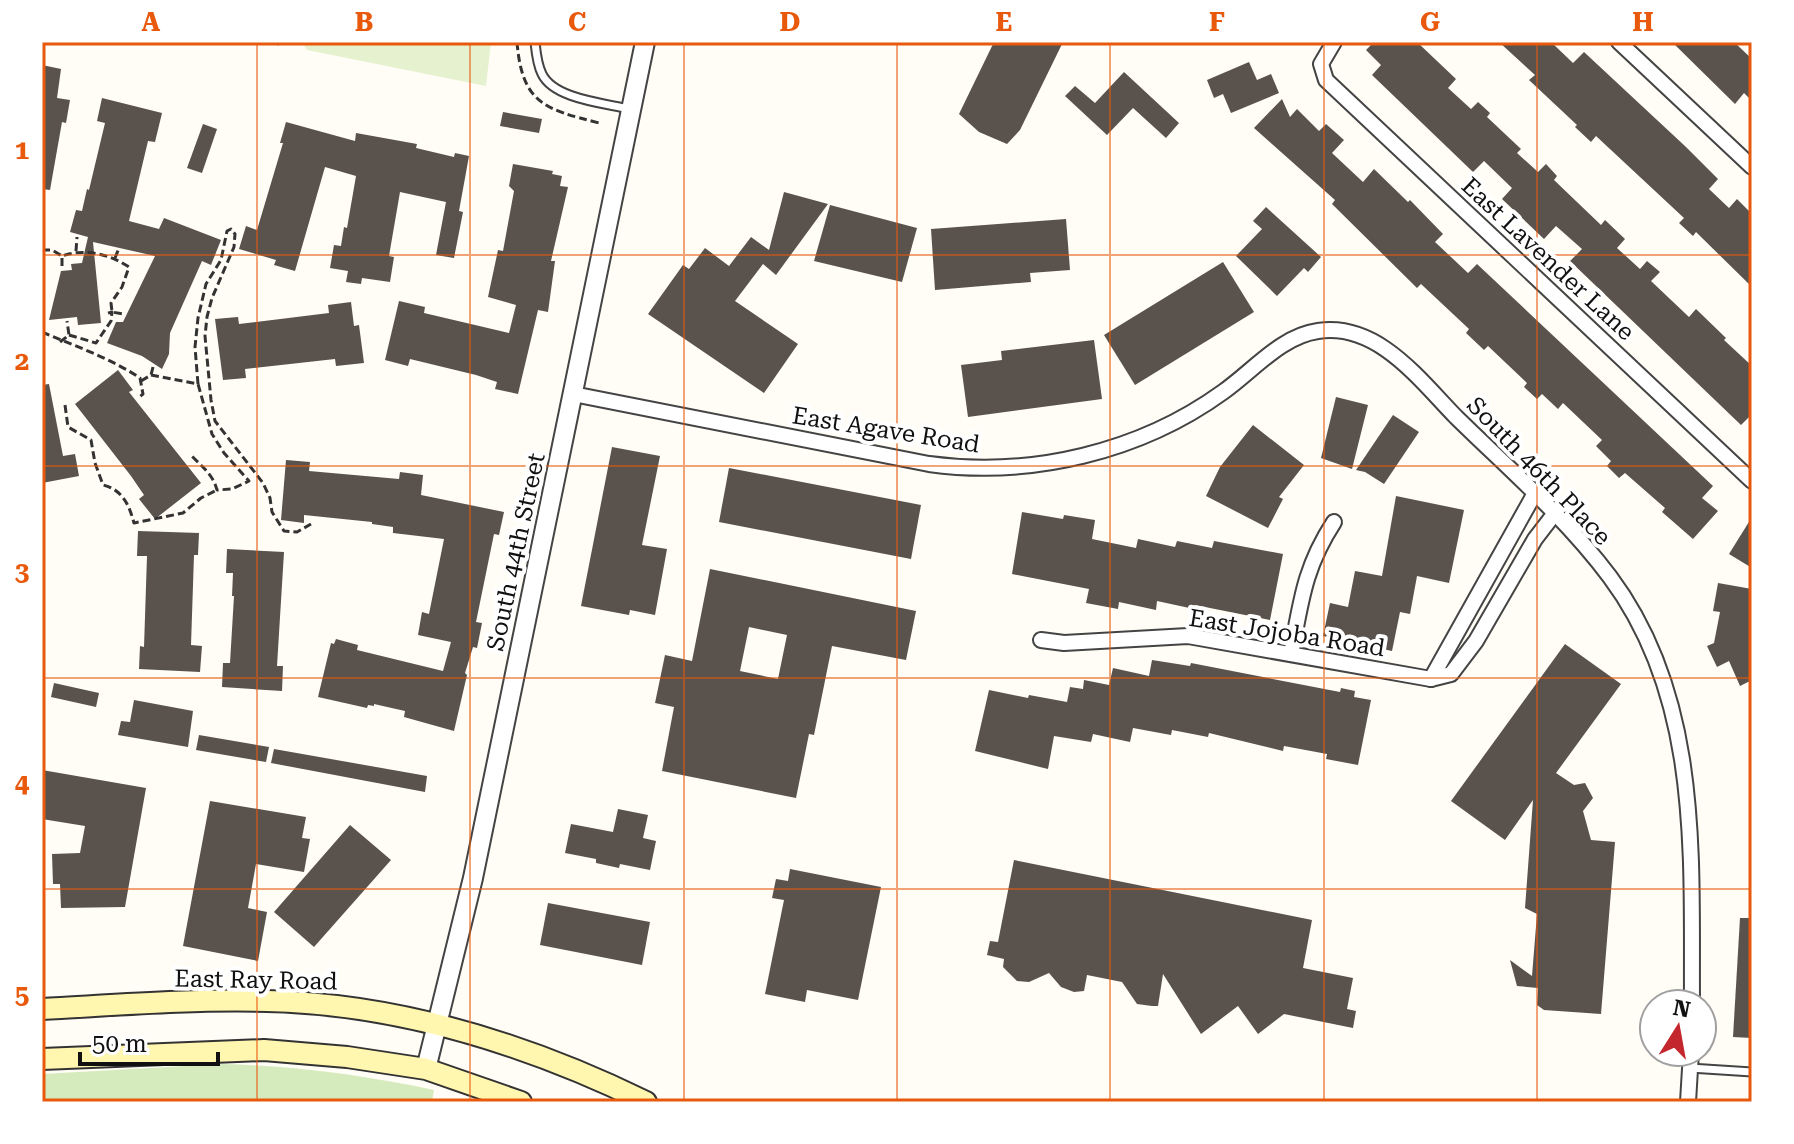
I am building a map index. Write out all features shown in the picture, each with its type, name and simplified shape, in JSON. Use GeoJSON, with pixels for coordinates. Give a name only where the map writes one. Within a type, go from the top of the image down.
{"type":"FeatureCollection","features":[{"type":"Feature","properties":{"kind":"main road","name":"East Ray Road"},"geometry":{"type":"LineString","coordinates":[[42,1009],[268,1001],[361,1009],[437,1023],[530,1051],[646,1102]]}},
{"type":"Feature","properties":{"kind":"main road"},"geometry":{"type":"LineString","coordinates":[[42,1059],[264,1050],[347,1057],[426,1069],[521,1102]]}},
{"type":"Feature","properties":{"kind":"street","name":"South 44th Street"},"geometry":{"type":"LineString","coordinates":[[426,1069],[473,878],[645,42]]}},
{"type":"Feature","properties":{"kind":"street","name":"East Lavender Lane"},"geometry":{"type":"LineString","coordinates":[[1334,42],[1321,64],[1326,80],[1752,481]]}},
{"type":"Feature","properties":{"kind":"street"},"geometry":{"type":"LineString","coordinates":[[1619,42],[1752,167]]}},
{"type":"Feature","properties":{"kind":"street","name":"East Agave Road"},"geometry":{"type":"LineString","coordinates":[[573,394],[929,464],[958,468],[1031,466],[1107,450],[1187,416],[1222,393],[1287,341],[1301,334],[1337,329],[1352,332]]}},
{"type":"Feature","properties":{"kind":"street","name":"South 46th Place"},"geometry":{"type":"LineString","coordinates":[[1352,332],[1374,340],[1392,355],[1535,493],[1602,567],[1628,603],[1656,660],[1671,701],[1683,758],[1688,797],[1692,988]]}},
{"type":"Feature","properties":{"kind":"street"},"geometry":{"type":"LineString","coordinates":[[1431,679],[1535,493]]}},
{"type":"Feature","properties":{"kind":"street"},"geometry":{"type":"LineString","coordinates":[[1431,679],[1451,674],[1476,641],[1535,539],[1555,513]]}},
{"type":"Feature","properties":{"kind":"street"},"geometry":{"type":"LineString","coordinates":[[1291,654],[1308,570],[1318,546],[1334,522]]}},
{"type":"Feature","properties":{"kind":"street","name":"East Jojoba Road"},"geometry":{"type":"LineString","coordinates":[[1041,640],[1064,643],[1188,636],[1431,679]]}},
{"type":"Feature","properties":{"kind":"street"},"geometry":{"type":"LineString","coordinates":[[1688,1102],[1690,1068]]}},
{"type":"Feature","properties":{"kind":"lane"},"geometry":{"type":"LineString","coordinates":[[535,42],[539,68],[550,85],[565,94],[632,109]]}},
{"type":"Feature","properties":{"kind":"lane"},"geometry":{"type":"LineString","coordinates":[[1690,1068],[1752,1072]]}},
{"type":"Feature","properties":{"kind":"path"},"geometry":{"type":"LineString","coordinates":[[65,405],[68,427],[91,440],[103,485],[117,490],[129,504],[134,523],[183,513],[217,490],[232,489],[249,481],[212,434],[198,384],[195,347],[202,297],[221,260],[227,231],[231,229],[235,234],[234,247],[212,298],[205,336],[215,421],[263,483],[272,512],[284,531],[297,532],[311,524]]}},
{"type":"Feature","properties":{"kind":"path"},"geometry":{"type":"LineString","coordinates":[[76,251],[77,237]]}},
{"type":"Feature","properties":{"kind":"path"},"geometry":{"type":"LineString","coordinates":[[115,258],[119,248]]}},
{"type":"Feature","properties":{"kind":"path"},"geometry":{"type":"LineString","coordinates":[[42,250],[52,250],[62,256]]}},
{"type":"Feature","properties":{"kind":"path"},"geometry":{"type":"LineString","coordinates":[[62,256],[76,251],[115,258],[129,267],[122,287],[111,303],[111,321],[96,343],[69,335]]}},
{"type":"Feature","properties":{"kind":"path"},"geometry":{"type":"LineString","coordinates":[[62,256],[62,266]]}},
{"type":"Feature","properties":{"kind":"path"},"geometry":{"type":"LineString","coordinates":[[105,314],[123,314]]}},
{"type":"Feature","properties":{"kind":"path"},"geometry":{"type":"LineString","coordinates":[[67,321],[69,335]]}},
{"type":"Feature","properties":{"kind":"path"},"geometry":{"type":"LineString","coordinates":[[42,332],[60,342],[117,362],[140,378],[143,394],[138,398]]}},
{"type":"Feature","properties":{"kind":"path"},"geometry":{"type":"LineString","coordinates":[[60,342],[69,335]]}},
{"type":"Feature","properties":{"kind":"path"},"geometry":{"type":"LineString","coordinates":[[151,375],[153,367]]}},
{"type":"Feature","properties":{"kind":"path"},"geometry":{"type":"LineString","coordinates":[[141,381],[151,375],[198,384]]}},
{"type":"Feature","properties":{"kind":"path"},"geometry":{"type":"LineString","coordinates":[[190,454],[215,481],[217,490]]}},
{"type":"Feature","properties":{"kind":"green space"},"geometry":{"type":"Polygon","coordinates":[[[302,42],[491,42],[486,86],[307,50],[302,42]]]}},
{"type":"Feature","properties":{"kind":"green space"},"geometry":{"type":"Polygon","coordinates":[[[222,1064],[329,1072],[434,1090],[432,1102],[42,1102],[42,1074],[222,1064]]]}},
{"type":"Feature","properties":{"kind":"building"},"geometry":{"type":"Polygon","coordinates":[[[994,42],[1063,42],[1020,130],[1007,144],[979,132],[959,114],[994,42]]]}},
{"type":"Feature","properties":{"kind":"building"},"geometry":{"type":"Polygon","coordinates":[[[1374,42],[1417,42],[1456,79],[1448,88],[1471,109],[1478,102],[1490,113],[1487,117],[1521,149],[1517,153],[1538,172],[1546,164],[1557,176],[1554,180],[1601,225],[1605,220],[1625,239],[1617,248],[1640,269],[1647,261],[1660,272],[1651,281],[1689,317],[1696,309],[1726,338],[1724,340],[1752,366],[1752,414],[1741,425],[1570,261],[1582,249],[1556,226],[1544,239],[1502,199],[1512,188],[1484,161],[1473,172],[1372,75],[1381,65],[1366,50],[1374,42]]]}},
{"type":"Feature","properties":{"kind":"building"},"geometry":{"type":"Polygon","coordinates":[[[1499,42],[1551,42],[1573,63],[1584,52],[1686,147],[1718,179],[1709,189],[1729,208],[1737,199],[1752,214],[1752,287],[1696,232],[1693,236],[1679,223],[1684,218],[1596,136],[1591,142],[1575,127],[1577,125],[1529,80],[1535,75],[1499,42]]]}},
{"type":"Feature","properties":{"kind":"building"},"geometry":{"type":"Polygon","coordinates":[[[1672,42],[1734,42],[1752,59],[1752,101],[1744,93],[1735,104],[1672,42]]]}},
{"type":"Feature","properties":{"kind":"building"},"geometry":{"type":"Polygon","coordinates":[[[1249,62],[1257,80],[1271,74],[1279,93],[1231,113],[1223,94],[1214,98],[1207,80],[1249,62]]]}},
{"type":"Feature","properties":{"kind":"building"},"geometry":{"type":"Polygon","coordinates":[[[42,65],[61,69],[57,98],[70,100],[66,123],[62,122],[50,190],[42,189],[42,65]]]}},
{"type":"Feature","properties":{"kind":"building"},"geometry":{"type":"Polygon","coordinates":[[[1124,72],[1179,123],[1166,138],[1133,108],[1107,135],[1065,96],[1075,86],[1095,103],[1124,72]]]}},
{"type":"Feature","properties":{"kind":"building"},"geometry":{"type":"Polygon","coordinates":[[[102,98],[162,113],[155,142],[148,141],[129,221],[159,229],[164,218],[221,240],[211,265],[202,261],[170,333],[169,354],[162,369],[142,356],[107,343],[116,322],[123,322],[155,256],[93,242],[101,323],[78,325],[77,317],[49,320],[61,271],[72,270],[71,264],[82,263],[88,237],[70,232],[76,210],[82,211],[89,190],[105,123],[97,121],[102,98]]]}},
{"type":"Feature","properties":{"kind":"building"},"geometry":{"type":"Polygon","coordinates":[[[1282,99],[1290,117],[1297,109],[1319,131],[1326,124],[1344,140],[1332,153],[1363,182],[1374,169],[1408,202],[1410,200],[1443,234],[1435,242],[1468,273],[1477,264],[1713,486],[1702,498],[1718,511],[1693,539],[1662,512],[1665,508],[1625,473],[1619,478],[1607,466],[1611,461],[1596,446],[1602,440],[1563,403],[1558,409],[1542,394],[1537,399],[1524,387],[1527,383],[1488,346],[1484,350],[1466,333],[1469,329],[1421,284],[1417,288],[1332,204],[1335,200],[1254,128],[1282,99]]]}},
{"type":"Feature","properties":{"kind":"building"},"geometry":{"type":"Polygon","coordinates":[[[503,112],[542,119],[539,133],[500,126],[503,112]]]}},
{"type":"Feature","properties":{"kind":"building"},"geometry":{"type":"Polygon","coordinates":[[[286,122],[355,141],[356,133],[417,144],[416,148],[454,157],[455,153],[469,156],[454,258],[436,255],[446,202],[400,192],[389,256],[394,257],[390,282],[362,278],[361,284],[346,282],[348,271],[330,268],[334,245],[341,246],[344,227],[347,228],[356,176],[325,167],[295,271],[274,265],[276,260],[239,249],[246,226],[257,230],[283,143],[280,143],[286,122]]]}},
{"type":"Feature","properties":{"kind":"building"},"geometry":{"type":"Polygon","coordinates":[[[203,124],[217,129],[202,173],[187,168],[203,124]]]}},
{"type":"Feature","properties":{"kind":"building"},"geometry":{"type":"Polygon","coordinates":[[[513,164],[553,171],[552,174],[562,176],[560,186],[568,187],[551,261],[555,261],[548,312],[538,310],[518,394],[495,389],[497,382],[476,375],[410,359],[408,366],[385,360],[399,301],[425,307],[424,313],[509,333],[516,305],[488,297],[498,250],[503,251],[514,191],[509,186],[513,164]]]}},
{"type":"Feature","properties":{"kind":"building"},"geometry":{"type":"Polygon","coordinates":[[[784,192],[828,204],[776,275],[763,264],[735,301],[798,344],[764,393],[648,314],[683,265],[689,269],[705,248],[729,266],[751,237],[769,250],[784,192]]]}},
{"type":"Feature","properties":{"kind":"building"},"geometry":{"type":"Polygon","coordinates":[[[830,205],[917,228],[902,282],[814,261],[830,205]]]}},
{"type":"Feature","properties":{"kind":"building"},"geometry":{"type":"Polygon","coordinates":[[[1266,207],[1321,257],[1308,272],[1304,268],[1277,296],[1236,256],[1262,229],[1253,221],[1266,207]]]}},
{"type":"Feature","properties":{"kind":"building"},"geometry":{"type":"Polygon","coordinates":[[[1066,219],[1070,270],[1030,273],[1031,282],[935,290],[931,229],[1066,219]]]}},
{"type":"Feature","properties":{"kind":"building"},"geometry":{"type":"Polygon","coordinates":[[[1223,262],[1254,312],[1135,385],[1104,335],[1223,262]]]}},
{"type":"Feature","properties":{"kind":"building"},"geometry":{"type":"Polygon","coordinates":[[[351,302],[354,326],[359,325],[364,363],[336,366],[335,359],[245,369],[246,378],[223,380],[215,319],[238,317],[239,324],[329,313],[328,305],[351,302]]]}},
{"type":"Feature","properties":{"kind":"building"},"geometry":{"type":"Polygon","coordinates":[[[1094,340],[1102,399],[968,417],[961,365],[1002,360],[1001,351],[1094,340]]]}},
{"type":"Feature","properties":{"kind":"building"},"geometry":{"type":"Polygon","coordinates":[[[118,370],[133,390],[129,392],[201,483],[155,519],[139,499],[144,495],[131,476],[75,404],[118,370]]]}},
{"type":"Feature","properties":{"kind":"building"},"geometry":{"type":"Polygon","coordinates":[[[49,384],[63,456],[75,454],[79,476],[42,483],[42,385],[49,384]]]}},
{"type":"Feature","properties":{"kind":"building"},"geometry":{"type":"Polygon","coordinates":[[[1336,397],[1368,405],[1352,469],[1321,458],[1336,397]]]}},
{"type":"Feature","properties":{"kind":"building"},"geometry":{"type":"Polygon","coordinates":[[[1393,415],[1419,432],[1384,484],[1356,470],[1393,415]]]}},
{"type":"Feature","properties":{"kind":"building"},"geometry":{"type":"Polygon","coordinates":[[[1253,425],[1304,465],[1279,497],[1283,499],[1268,528],[1206,496],[1220,467],[1253,425]]]}},
{"type":"Feature","properties":{"kind":"building"},"geometry":{"type":"Polygon","coordinates":[[[612,447],[660,456],[642,545],[667,549],[655,615],[630,610],[629,615],[581,606],[612,447]]]}},
{"type":"Feature","properties":{"kind":"building"},"geometry":{"type":"Polygon","coordinates":[[[286,460],[310,462],[309,471],[399,479],[400,472],[423,475],[421,495],[504,512],[499,535],[494,534],[476,622],[482,623],[477,648],[473,647],[465,673],[454,731],[404,717],[405,711],[374,704],[367,708],[318,697],[331,643],[334,644],[336,639],[358,645],[357,650],[443,671],[451,642],[418,635],[422,612],[429,614],[444,539],[393,533],[393,527],[372,522],[304,515],[304,523],[281,520],[286,460]]]}},
{"type":"Feature","properties":{"kind":"building"},"geometry":{"type":"Polygon","coordinates":[[[729,468],[921,505],[911,559],[719,522],[729,468]]]}},
{"type":"Feature","properties":{"kind":"building"},"geometry":{"type":"Polygon","coordinates":[[[1396,496],[1464,510],[1449,583],[1417,576],[1410,614],[1400,612],[1392,651],[1323,636],[1330,603],[1348,607],[1355,571],[1382,576],[1396,496]]]}},
{"type":"Feature","properties":{"kind":"building"},"geometry":{"type":"Polygon","coordinates":[[[1022,512],[1063,519],[1064,515],[1095,520],[1092,539],[1136,548],[1138,539],[1175,547],[1177,541],[1212,548],[1214,541],[1283,554],[1270,620],[1157,601],[1156,610],[1119,602],[1118,609],[1086,603],[1089,589],[1012,574],[1022,512]]]}},
{"type":"Feature","properties":{"kind":"building"},"geometry":{"type":"Polygon","coordinates":[[[1752,517],[1752,568],[1729,554],[1752,517]]]}},
{"type":"Feature","properties":{"kind":"building"},"geometry":{"type":"Polygon","coordinates":[[[138,531],[199,533],[198,555],[194,555],[191,645],[202,646],[200,672],[139,669],[140,646],[144,647],[147,556],[137,556],[138,531]]]}},
{"type":"Feature","properties":{"kind":"building"},"geometry":{"type":"Polygon","coordinates":[[[227,549],[284,552],[277,666],[283,666],[282,691],[222,687],[223,663],[230,663],[234,596],[233,573],[226,573],[227,549]]]}},
{"type":"Feature","properties":{"kind":"building"},"geometry":{"type":"Polygon","coordinates":[[[710,569],[916,611],[906,660],[832,646],[814,735],[809,734],[796,798],[662,771],[674,707],[655,703],[665,655],[692,661],[710,569]],[[749,627],[740,671],[778,679],[787,635],[749,627]]]}},
{"type":"Feature","properties":{"kind":"building"},"geometry":{"type":"Polygon","coordinates":[[[1718,583],[1752,589],[1752,680],[1740,686],[1729,661],[1717,667],[1707,646],[1714,643],[1720,612],[1713,611],[1718,583]]]}},
{"type":"Feature","properties":{"kind":"building"},"geometry":{"type":"Polygon","coordinates":[[[1565,644],[1621,684],[1556,773],[1574,785],[1585,783],[1593,798],[1583,811],[1591,840],[1615,842],[1601,1014],[1544,1010],[1537,1005],[1538,988],[1517,986],[1510,960],[1532,976],[1537,914],[1525,908],[1533,800],[1505,840],[1451,801],[1565,644]]]}},
{"type":"Feature","properties":{"kind":"building"},"geometry":{"type":"Polygon","coordinates":[[[1152,660],[1190,666],[1191,663],[1340,692],[1341,688],[1355,691],[1354,697],[1371,700],[1358,765],[1326,759],[1327,754],[1284,746],[1283,751],[1209,733],[1208,737],[1172,730],[1171,735],[1133,728],[1130,742],[1093,734],[1091,742],[1054,736],[1048,769],[975,751],[989,690],[1067,702],[1070,687],[1083,689],[1084,680],[1109,685],[1113,668],[1149,676],[1152,660]]]}},
{"type":"Feature","properties":{"kind":"building"},"geometry":{"type":"Polygon","coordinates":[[[54,683],[99,693],[96,707],[51,697],[54,683]]]}},
{"type":"Feature","properties":{"kind":"building"},"geometry":{"type":"Polygon","coordinates":[[[134,700],[193,711],[188,747],[118,735],[121,721],[130,722],[134,700]]]}},
{"type":"Feature","properties":{"kind":"building"},"geometry":{"type":"Polygon","coordinates":[[[199,735],[269,747],[266,762],[196,750],[199,735]]]}},
{"type":"Feature","properties":{"kind":"building"},"geometry":{"type":"Polygon","coordinates":[[[274,749],[427,776],[425,792],[271,763],[274,749]]]}},
{"type":"Feature","properties":{"kind":"building"},"geometry":{"type":"Polygon","coordinates":[[[42,770],[146,788],[125,907],[61,908],[60,884],[53,884],[52,854],[80,853],[85,826],[42,819],[42,770]]]}},
{"type":"Feature","properties":{"kind":"building"},"geometry":{"type":"Polygon","coordinates":[[[210,801],[306,817],[302,838],[310,839],[304,872],[256,864],[248,908],[267,912],[258,961],[183,946],[210,801]]]}},
{"type":"Feature","properties":{"kind":"building"},"geometry":{"type":"Polygon","coordinates":[[[618,809],[648,815],[643,838],[656,841],[650,870],[620,864],[619,868],[596,863],[596,859],[565,853],[571,824],[613,832],[618,809]]]}},
{"type":"Feature","properties":{"kind":"building"},"geometry":{"type":"Polygon","coordinates":[[[350,825],[391,860],[314,947],[274,912],[350,825]]]}},
{"type":"Feature","properties":{"kind":"building"},"geometry":{"type":"Polygon","coordinates":[[[1014,860],[1312,920],[1303,968],[1353,978],[1347,1009],[1356,1011],[1353,1028],[1284,1014],[1258,1034],[1238,1006],[1201,1034],[1163,974],[1158,1006],[1137,1004],[1122,982],[1087,975],[1084,991],[1074,992],[1061,987],[1049,973],[1029,982],[1017,981],[1003,967],[1004,959],[987,955],[990,941],[998,942],[1014,860]]]}},
{"type":"Feature","properties":{"kind":"building"},"geometry":{"type":"Polygon","coordinates":[[[790,869],[881,887],[858,1000],[807,990],[805,1002],[765,994],[784,900],[772,898],[776,879],[788,881],[790,869]]]}},
{"type":"Feature","properties":{"kind":"building"},"geometry":{"type":"Polygon","coordinates":[[[548,903],[650,922],[642,965],[540,945],[548,903]]]}},
{"type":"Feature","properties":{"kind":"building"},"geometry":{"type":"Polygon","coordinates":[[[1740,918],[1752,918],[1752,1038],[1733,1037],[1740,918]]]}}]}
